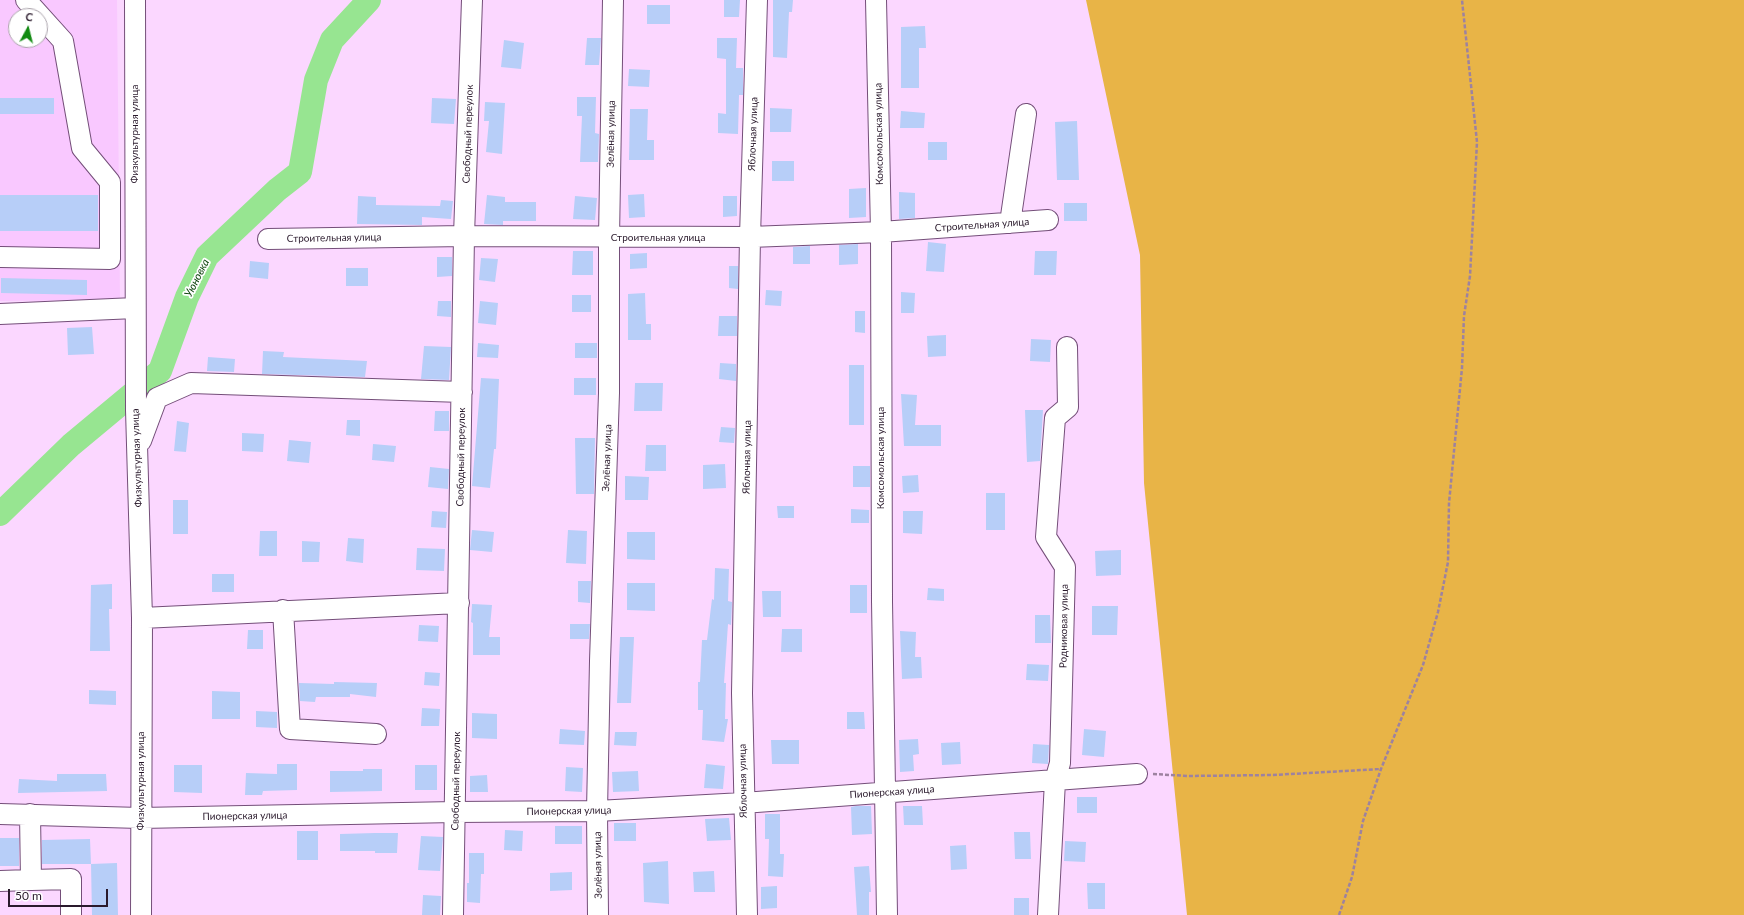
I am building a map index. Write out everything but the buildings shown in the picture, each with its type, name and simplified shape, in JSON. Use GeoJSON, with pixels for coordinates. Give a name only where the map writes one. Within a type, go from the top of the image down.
{"type":"FeatureCollection","features":[{"type":"Feature","properties":{"kind":"street"},"geometry":{"type":"LineString","coordinates":[[1,257],[110,259],[110,182],[82,148],[63,41],[26,0]]}},
{"type":"Feature","properties":{"kind":"street","name":"Физкультурная улица"},"geometry":{"type":"LineString","coordinates":[[135,0],[136,410],[142,618],[140,818],[141,915]]}},
{"type":"Feature","properties":{"kind":"street","name":"Свободный переулок"},"geometry":{"type":"LineString","coordinates":[[453,915],[464,236],[472,0]]}},
{"type":"Feature","properties":{"kind":"street","name":"Зелёная улица"},"geometry":{"type":"LineString","coordinates":[[598,915],[597,811],[600,661],[609,393],[609,238],[613,0]]}},
{"type":"Feature","properties":{"kind":"street","name":"Яблочная улица"},"geometry":{"type":"LineString","coordinates":[[747,915],[743,803],[742,692],[750,237],[756,0]]}},
{"type":"Feature","properties":{"kind":"street","name":"Комсомольская улица"},"geometry":{"type":"LineString","coordinates":[[876,0],[881,232],[882,601],[887,915]]}},
{"type":"Feature","properties":{"kind":"street"},"geometry":{"type":"LineString","coordinates":[[1010,223],[1026,114]]}},
{"type":"Feature","properties":{"kind":"street","name":"Строительная улица"},"geometry":{"type":"LineString","coordinates":[[268,239],[464,236],[609,238],[750,237],[881,232],[1048,220]]}},
{"type":"Feature","properties":{"kind":"street"},"geometry":{"type":"LineString","coordinates":[[0,314],[135,308]]}},
{"type":"Feature","properties":{"kind":"street","name":"Родниковая улица"},"geometry":{"type":"LineString","coordinates":[[1048,915],[1055,781],[1060,763],[1065,567],[1046,537],[1055,418],[1068,407],[1067,347]]}},
{"type":"Feature","properties":{"kind":"street"},"geometry":{"type":"LineString","coordinates":[[137,449],[157,398],[191,384],[462,392]]}},
{"type":"Feature","properties":{"kind":"street"},"geometry":{"type":"LineString","coordinates":[[142,618],[283,610],[459,603]]}},
{"type":"Feature","properties":{"kind":"street"},"geometry":{"type":"LineString","coordinates":[[283,610],[290,729],[376,734]]}},
{"type":"Feature","properties":{"kind":"street","name":"Пионерская улица"},"geometry":{"type":"LineString","coordinates":[[0,814],[140,818],[597,811],[743,803],[1137,774]]}},
{"type":"Feature","properties":{"kind":"street"},"geometry":{"type":"LineString","coordinates":[[30,814],[31,880]]}},
{"type":"Feature","properties":{"kind":"street"},"geometry":{"type":"LineString","coordinates":[[0,881],[71,879],[70,915]]}},
{"type":"Feature","properties":{"kind":"path"},"geometry":{"type":"LineString","coordinates":[[1339,915],[1352,877],[1363,821],[1381,769],[1423,665],[1438,612],[1448,562],[1449,503],[1462,368],[1464,316],[1470,276],[1476,142],[1462,0]]}},
{"type":"Feature","properties":{"kind":"path"},"geometry":{"type":"LineString","coordinates":[[1137,774],[1188,776],[1273,775],[1381,769]]}},
{"type":"Feature","properties":{"kind":"shaded area"},"geometry":{"type":"Polygon","coordinates":[[[0,0],[117,0],[120,300],[0,301],[0,0]]]}},
{"type":"Feature","properties":{"kind":"shaded area"},"geometry":{"type":"Polygon","coordinates":[[[1086,0],[1744,0],[1744,915],[1187,915],[1144,483],[1140,255],[1086,0]]]}},
{"type":"Feature","properties":{"kind":"waterway","name":"Уюновка"},"geometry":{"type":"LineString","coordinates":[[0,514],[71,445],[160,371],[187,297],[207,256],[277,190],[300,172],[316,80],[332,40],[369,0]]}}]}
